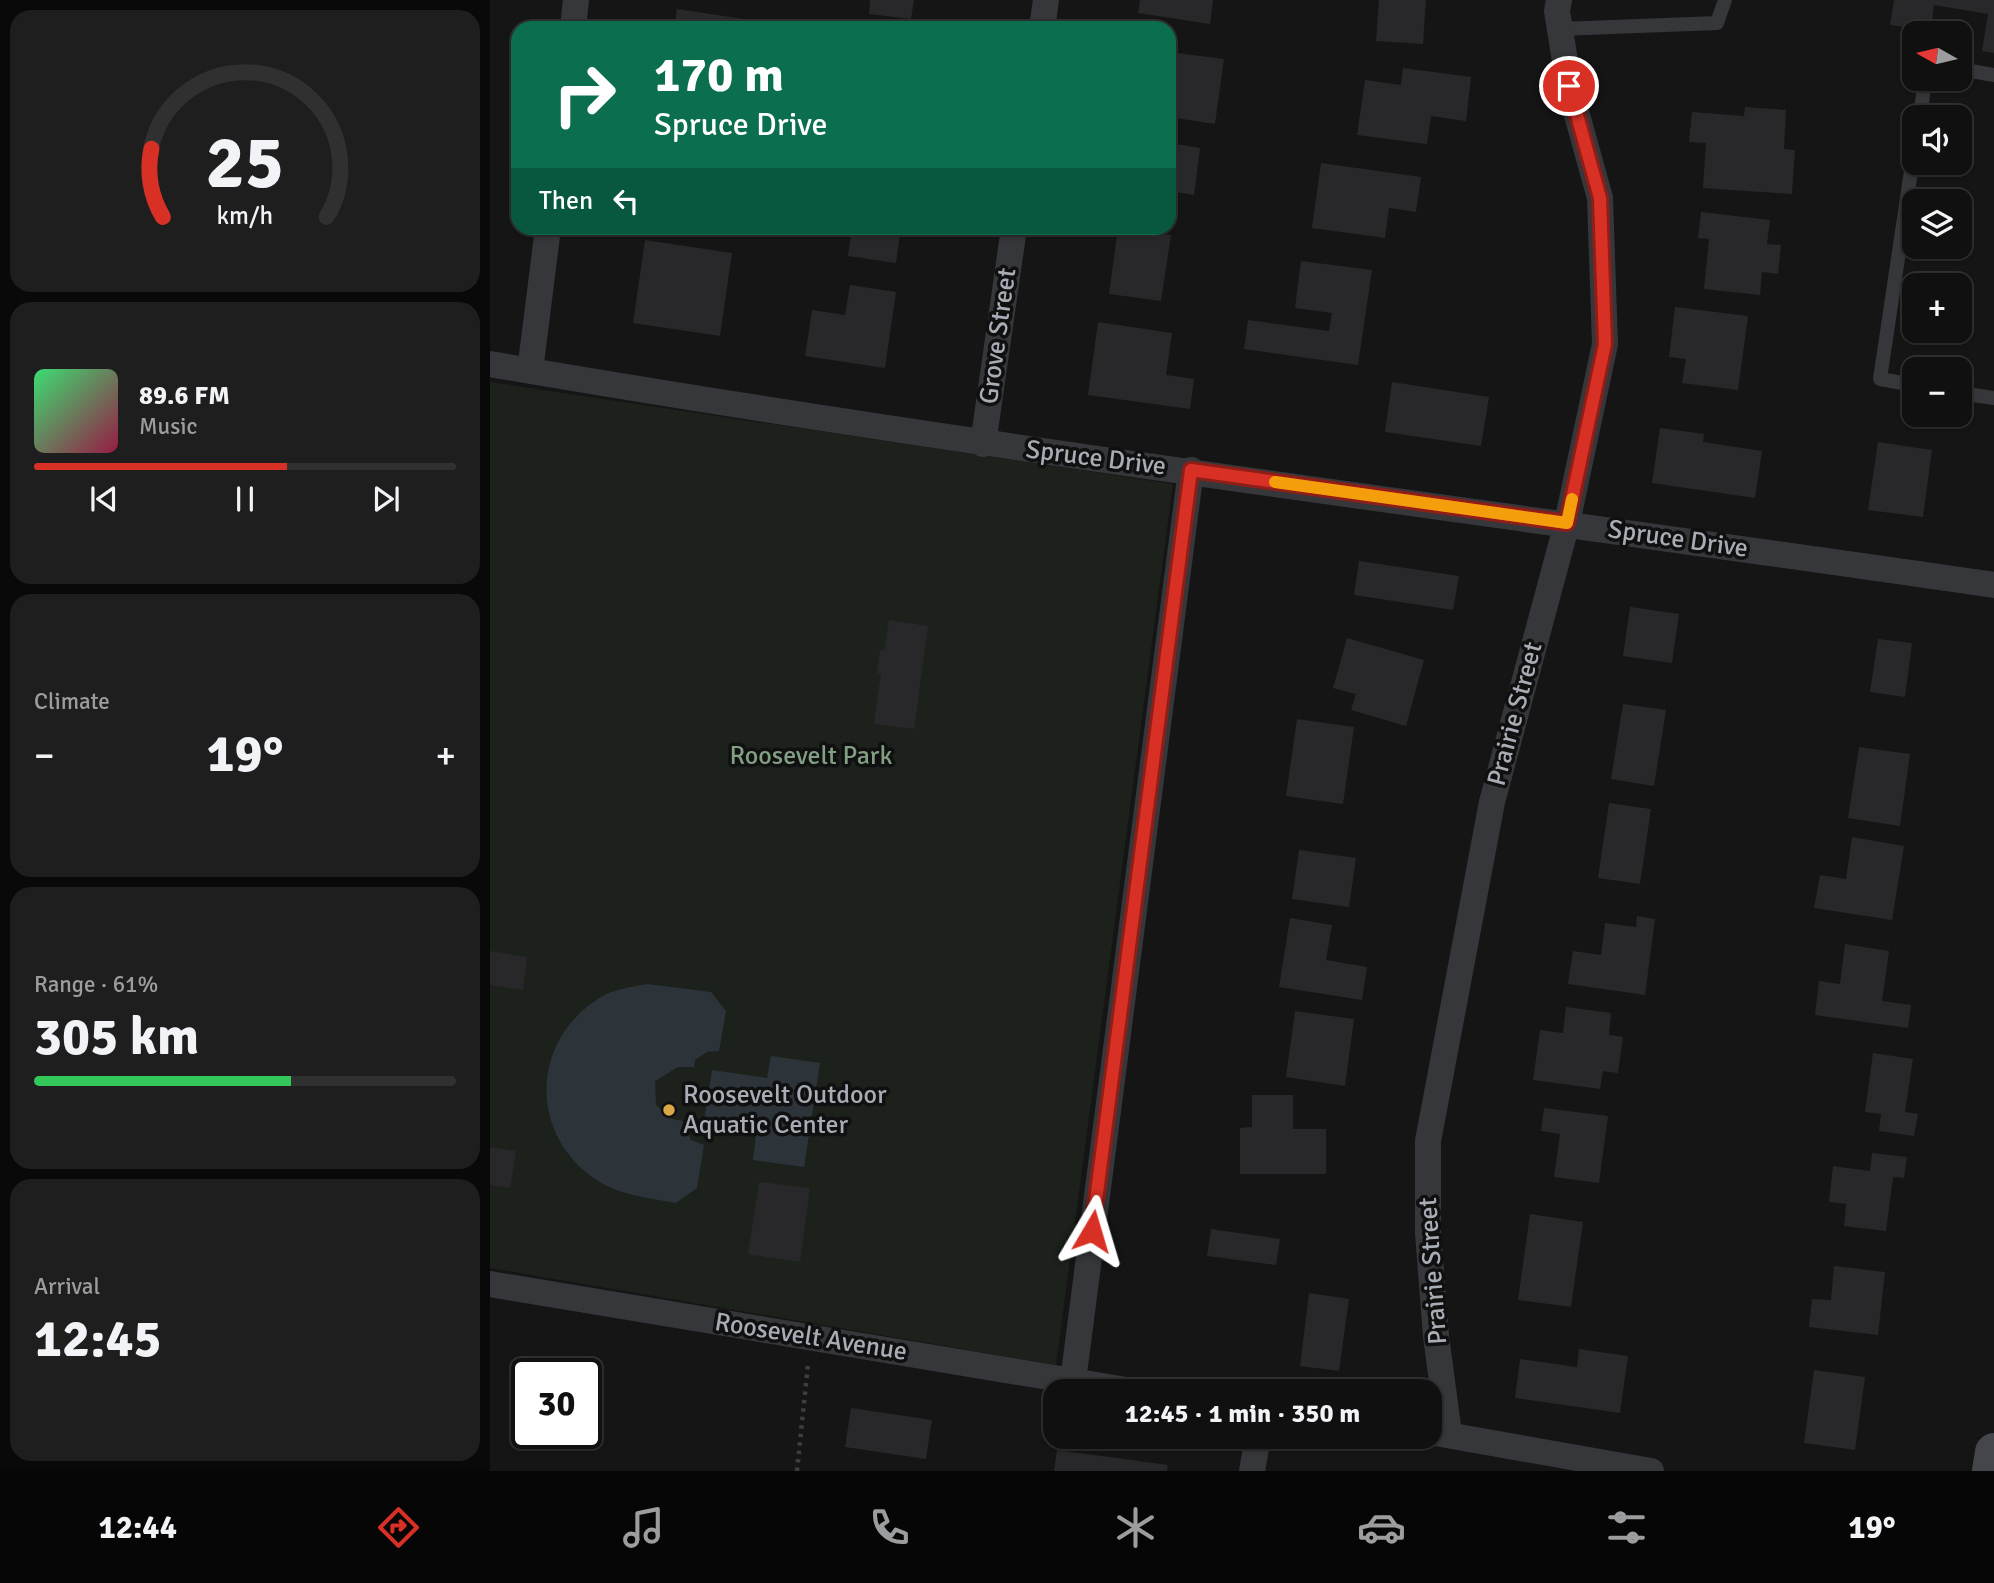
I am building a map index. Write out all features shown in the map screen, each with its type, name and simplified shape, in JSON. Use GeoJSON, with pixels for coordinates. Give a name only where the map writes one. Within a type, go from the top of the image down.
{"type":"FeatureCollection","features":[{"type":"Feature","properties":{"kind":"main road"},"geometry":{"type":"LineString","coordinates":[[1991,1471],[1994,1452]]}},
{"type":"Feature","properties":{"kind":"street"},"geometry":{"type":"LineString","coordinates":[[574,21],[576,0]]}},
{"type":"Feature","properties":{"kind":"street"},"geometry":{"type":"LineString","coordinates":[[1043,21],[1046,0]]}},
{"type":"Feature","properties":{"kind":"street","name":"Prairie Street"},"geometry":{"type":"LineString","coordinates":[[1436,1379],[1428,1233],[1427,1141],[1492,802],[1567,523],[1605,344],[1600,198],[1569,86],[1560,29],[1559,0]]}},
{"type":"Feature","properties":{"kind":"street"},"geometry":{"type":"LineString","coordinates":[[530,371],[547,235]]}},
{"type":"Feature","properties":{"kind":"street","name":"Grove Street"},"geometry":{"type":"LineString","coordinates":[[983,444],[1012,235]]}},
{"type":"Feature","properties":{"kind":"street","name":"Spruce Drive"},"geometry":{"type":"LineString","coordinates":[[490,364],[983,444],[1191,470],[1994,585]]}},
{"type":"Feature","properties":{"kind":"street"},"geometry":{"type":"LineString","coordinates":[[1073,1379],[1191,470]]}},
{"type":"Feature","properties":{"kind":"street","name":"Roosevelt Avenue"},"geometry":{"type":"LineString","coordinates":[[490,1284],[1061,1379]]}},
{"type":"Feature","properties":{"kind":"street"},"geometry":{"type":"LineString","coordinates":[[1442,1434],[1651,1471]]}},
{"type":"Feature","properties":{"kind":"street"},"geometry":{"type":"LineString","coordinates":[[1252,1471],[1256,1449]]}},
{"type":"Feature","properties":{"kind":"lane"},"geometry":{"type":"LineString","coordinates":[[1560,29],[1717,23],[1725,0]]}},
{"type":"Feature","properties":{"kind":"lane"},"geometry":{"type":"LineString","coordinates":[[1972,71],[1994,75]]}},
{"type":"Feature","properties":{"kind":"lane"},"geometry":{"type":"LineString","coordinates":[[1902,383],[1880,379],[1910,175]]}},
{"type":"Feature","properties":{"kind":"lane"},"geometry":{"type":"LineString","coordinates":[[1972,395],[1994,398]]}},
{"type":"Feature","properties":{"kind":"path"},"geometry":{"type":"LineString","coordinates":[[797,1471],[811,1337]]}},
{"type":"Feature","properties":{"kind":"green space","name":"Roosevelt Park"},"geometry":{"type":"Polygon","coordinates":[[[490,382],[1173,484],[1056,1365],[490,1268],[490,382]]]}},
{"type":"Feature","properties":{"kind":"shaded area"},"geometry":{"type":"Polygon","coordinates":[[[647,984],[711,992],[726,1011],[719,1051],[707,1052],[695,1060],[694,1067],[678,1067],[655,1081],[656,1105],[672,1119],[683,1121],[691,1140],[704,1145],[697,1188],[676,1203],[624,1192],[595,1179],[573,1160],[558,1137],[549,1112],[547,1086],[551,1061],[561,1037],[578,1015],[601,997],[617,990],[647,984]]]}},
{"type":"Feature","properties":{"kind":"shaded area"},"geometry":{"type":"Polygon","coordinates":[[[771,1056],[820,1063],[804,1167],[753,1160],[756,1135],[703,1127],[712,1070],[767,1078],[771,1056]]]}},
{"type":"Feature","properties":{"kind":"building"},"geometry":{"type":"Polygon","coordinates":[[[870,0],[914,0],[911,19],[869,14],[870,0]]]}},
{"type":"Feature","properties":{"kind":"building"},"geometry":{"type":"Polygon","coordinates":[[[1140,0],[1213,0],[1210,24],[1138,13],[1140,0]]]}},
{"type":"Feature","properties":{"kind":"building"},"geometry":{"type":"Polygon","coordinates":[[[1379,0],[1426,0],[1423,44],[1376,41],[1379,0]]]}},
{"type":"Feature","properties":{"kind":"building"},"geometry":{"type":"Polygon","coordinates":[[[1894,0],[1994,0],[1994,53],[1982,51],[1988,14],[1934,5],[1932,21],[1902,21],[1902,27],[1890,25],[1894,0]]]}},
{"type":"Feature","properties":{"kind":"building"},"geometry":{"type":"Polygon","coordinates":[[[677,9],[744,19],[744,21],[675,21],[677,9]]]}},
{"type":"Feature","properties":{"kind":"building"},"geometry":{"type":"Polygon","coordinates":[[[1176,53],[1224,59],[1215,124],[1176,118],[1176,53]]]}},
{"type":"Feature","properties":{"kind":"building"},"geometry":{"type":"Polygon","coordinates":[[[1403,68],[1471,77],[1466,121],[1431,116],[1427,144],[1357,135],[1365,80],[1401,85],[1403,68]]]}},
{"type":"Feature","properties":{"kind":"building"},"geometry":{"type":"Polygon","coordinates":[[[1745,107],[1786,110],[1784,149],[1795,150],[1792,194],[1703,188],[1706,143],[1689,142],[1692,112],[1744,116],[1745,107]]]}},
{"type":"Feature","properties":{"kind":"building"},"geometry":{"type":"Polygon","coordinates":[[[1176,144],[1200,148],[1194,195],[1176,192],[1176,144]]]}},
{"type":"Feature","properties":{"kind":"building"},"geometry":{"type":"Polygon","coordinates":[[[1321,163],[1421,177],[1416,212],[1389,208],[1385,238],[1312,228],[1321,163]]]}},
{"type":"Feature","properties":{"kind":"building"},"geometry":{"type":"Polygon","coordinates":[[[1701,212],[1770,220],[1767,244],[1781,245],[1778,274],[1762,272],[1760,295],[1704,289],[1709,239],[1698,238],[1701,212]]]}},
{"type":"Feature","properties":{"kind":"building"},"geometry":{"type":"Polygon","coordinates":[[[851,235],[900,235],[896,263],[848,256],[851,235]]]}},
{"type":"Feature","properties":{"kind":"building"},"geometry":{"type":"Polygon","coordinates":[[[1117,235],[1171,235],[1161,301],[1109,294],[1117,235]]]}},
{"type":"Feature","properties":{"kind":"building"},"geometry":{"type":"Polygon","coordinates":[[[645,240],[732,253],[720,336],[633,323],[645,240]]]}},
{"type":"Feature","properties":{"kind":"building"},"geometry":{"type":"Polygon","coordinates":[[[1301,261],[1372,270],[1358,365],[1244,349],[1248,320],[1329,331],[1332,313],[1295,308],[1301,261]]]}},
{"type":"Feature","properties":{"kind":"building"},"geometry":{"type":"Polygon","coordinates":[[[850,285],[896,292],[885,368],[805,356],[812,310],[845,315],[850,285]]]}},
{"type":"Feature","properties":{"kind":"building"},"geometry":{"type":"Polygon","coordinates":[[[1675,307],[1748,316],[1738,390],[1682,383],[1686,359],[1669,357],[1675,307]]]}},
{"type":"Feature","properties":{"kind":"building"},"geometry":{"type":"Polygon","coordinates":[[[1098,322],[1172,333],[1166,375],[1194,379],[1190,409],[1088,395],[1098,322]]]}},
{"type":"Feature","properties":{"kind":"building"},"geometry":{"type":"Polygon","coordinates":[[[1392,382],[1489,397],[1481,446],[1385,432],[1392,382]]]}},
{"type":"Feature","properties":{"kind":"building"},"geometry":{"type":"Polygon","coordinates":[[[1660,428],[1704,434],[1703,442],[1762,451],[1755,498],[1652,483],[1660,428]]]}},
{"type":"Feature","properties":{"kind":"building"},"geometry":{"type":"Polygon","coordinates":[[[1878,442],[1932,450],[1923,517],[1868,510],[1878,442]]]}},
{"type":"Feature","properties":{"kind":"building"},"geometry":{"type":"Polygon","coordinates":[[[1359,561],[1459,576],[1453,610],[1354,595],[1359,561]]]}},
{"type":"Feature","properties":{"kind":"building"},"geometry":{"type":"Polygon","coordinates":[[[1630,607],[1679,614],[1672,663],[1623,656],[1630,607]]]}},
{"type":"Feature","properties":{"kind":"building"},"geometry":{"type":"Polygon","coordinates":[[[889,620],[928,626],[914,729],[874,724],[881,673],[877,673],[880,650],[884,651],[889,620]]]}},
{"type":"Feature","properties":{"kind":"building"},"geometry":{"type":"Polygon","coordinates":[[[1347,638],[1424,660],[1406,726],[1351,710],[1356,694],[1333,688],[1347,638]]]}},
{"type":"Feature","properties":{"kind":"building"},"geometry":{"type":"Polygon","coordinates":[[[1878,639],[1912,643],[1905,697],[1870,692],[1878,639]]]}},
{"type":"Feature","properties":{"kind":"building"},"geometry":{"type":"Polygon","coordinates":[[[1623,704],[1666,710],[1654,786],[1611,779],[1623,704]]]}},
{"type":"Feature","properties":{"kind":"building"},"geometry":{"type":"Polygon","coordinates":[[[1297,719],[1354,727],[1343,804],[1286,796],[1297,719]]]}},
{"type":"Feature","properties":{"kind":"building"},"geometry":{"type":"Polygon","coordinates":[[[1859,747],[1910,754],[1900,826],[1848,818],[1859,747]]]}},
{"type":"Feature","properties":{"kind":"building"},"geometry":{"type":"Polygon","coordinates":[[[1609,803],[1651,809],[1640,884],[1598,878],[1609,803]]]}},
{"type":"Feature","properties":{"kind":"building"},"geometry":{"type":"Polygon","coordinates":[[[1852,837],[1904,846],[1892,920],[1814,908],[1820,875],[1846,879],[1852,837]]]}},
{"type":"Feature","properties":{"kind":"building"},"geometry":{"type":"Polygon","coordinates":[[[1299,850],[1356,858],[1349,907],[1292,899],[1299,850]]]}},
{"type":"Feature","properties":{"kind":"building"},"geometry":{"type":"Polygon","coordinates":[[[1637,916],[1655,919],[1645,995],[1568,984],[1573,951],[1601,955],[1605,923],[1636,927],[1637,916]]]}},
{"type":"Feature","properties":{"kind":"building"},"geometry":{"type":"Polygon","coordinates":[[[1290,918],[1332,925],[1326,960],[1367,967],[1362,1000],[1279,987],[1290,918]]]}},
{"type":"Feature","properties":{"kind":"building"},"geometry":{"type":"Polygon","coordinates":[[[1845,944],[1889,951],[1882,1001],[1911,1005],[1908,1028],[1815,1015],[1819,981],[1840,984],[1845,944]]]}},
{"type":"Feature","properties":{"kind":"building"},"geometry":{"type":"Polygon","coordinates":[[[490,951],[527,957],[523,990],[490,985],[490,951]]]}},
{"type":"Feature","properties":{"kind":"building"},"geometry":{"type":"Polygon","coordinates":[[[1566,1007],[1611,1013],[1609,1035],[1623,1037],[1618,1073],[1603,1071],[1600,1089],[1533,1080],[1540,1030],[1563,1033],[1566,1007]]]}},
{"type":"Feature","properties":{"kind":"building"},"geometry":{"type":"Polygon","coordinates":[[[1295,1011],[1354,1019],[1345,1086],[1286,1077],[1295,1011]]]}},
{"type":"Feature","properties":{"kind":"building"},"geometry":{"type":"Polygon","coordinates":[[[1873,1053],[1913,1059],[1905,1112],[1918,1114],[1914,1136],[1879,1131],[1881,1114],[1865,1112],[1873,1053]]]}},
{"type":"Feature","properties":{"kind":"building"},"geometry":{"type":"Polygon","coordinates":[[[1252,1095],[1293,1095],[1293,1129],[1326,1129],[1326,1174],[1240,1174],[1240,1128],[1252,1127],[1252,1095]]]}},
{"type":"Feature","properties":{"kind":"building"},"geometry":{"type":"Polygon","coordinates":[[[1544,1108],[1608,1116],[1599,1183],[1554,1177],[1560,1134],[1541,1131],[1544,1108]]]}},
{"type":"Feature","properties":{"kind":"building"},"geometry":{"type":"Polygon","coordinates":[[[490,1147],[516,1151],[510,1188],[490,1185],[490,1147]]]}},
{"type":"Feature","properties":{"kind":"building"},"geometry":{"type":"Polygon","coordinates":[[[1872,1153],[1907,1157],[1904,1178],[1893,1177],[1886,1231],[1844,1226],[1846,1204],[1829,1202],[1833,1166],[1870,1171],[1872,1153]]]}},
{"type":"Feature","properties":{"kind":"building"},"geometry":{"type":"Polygon","coordinates":[[[759,1182],[810,1188],[800,1262],[748,1254],[759,1182]]]}},
{"type":"Feature","properties":{"kind":"building"},"geometry":{"type":"Polygon","coordinates":[[[1530,1214],[1583,1222],[1571,1307],[1518,1300],[1530,1214]]]}},
{"type":"Feature","properties":{"kind":"building"},"geometry":{"type":"Polygon","coordinates":[[[1211,1229],[1280,1239],[1276,1265],[1207,1256],[1211,1229]]]}},
{"type":"Feature","properties":{"kind":"building"},"geometry":{"type":"Polygon","coordinates":[[[1834,1266],[1885,1272],[1878,1335],[1809,1327],[1812,1299],[1831,1300],[1834,1266]]]}},
{"type":"Feature","properties":{"kind":"building"},"geometry":{"type":"Polygon","coordinates":[[[1309,1293],[1349,1299],[1339,1371],[1300,1366],[1309,1293]]]}},
{"type":"Feature","properties":{"kind":"building"},"geometry":{"type":"Polygon","coordinates":[[[1579,1349],[1628,1356],[1620,1413],[1515,1398],[1520,1359],[1577,1367],[1579,1349]]]}},
{"type":"Feature","properties":{"kind":"building"},"geometry":{"type":"Polygon","coordinates":[[[1814,1370],[1865,1377],[1855,1450],[1804,1443],[1814,1370]]]}},
{"type":"Feature","properties":{"kind":"building"},"geometry":{"type":"Polygon","coordinates":[[[851,1408],[932,1420],[926,1459],[845,1447],[851,1408]]]}},
{"type":"Feature","properties":{"kind":"building"},"geometry":{"type":"Polygon","coordinates":[[[1057,1450],[1168,1465],[1167,1471],[1054,1471],[1057,1450]]]}},
{"type":"Feature","properties":{"kind":"slow traffic"},"geometry":{"type":"LineString","coordinates":[[1275,482],[1567,523],[1572,499]]}},
{"type":"Feature","properties":{"kind":"place","name":"Roosevelt Outdoor Aquatic Center"},"geometry":{"type":"Point","coordinates":[669,1110]}},
{"type":"Feature","properties":{"kind":"route"},"geometry":{"type":"LineString","coordinates":[[1092,1231],[1191,470],[1567,523],[1605,344],[1600,198],[1569,86]]}}]}
